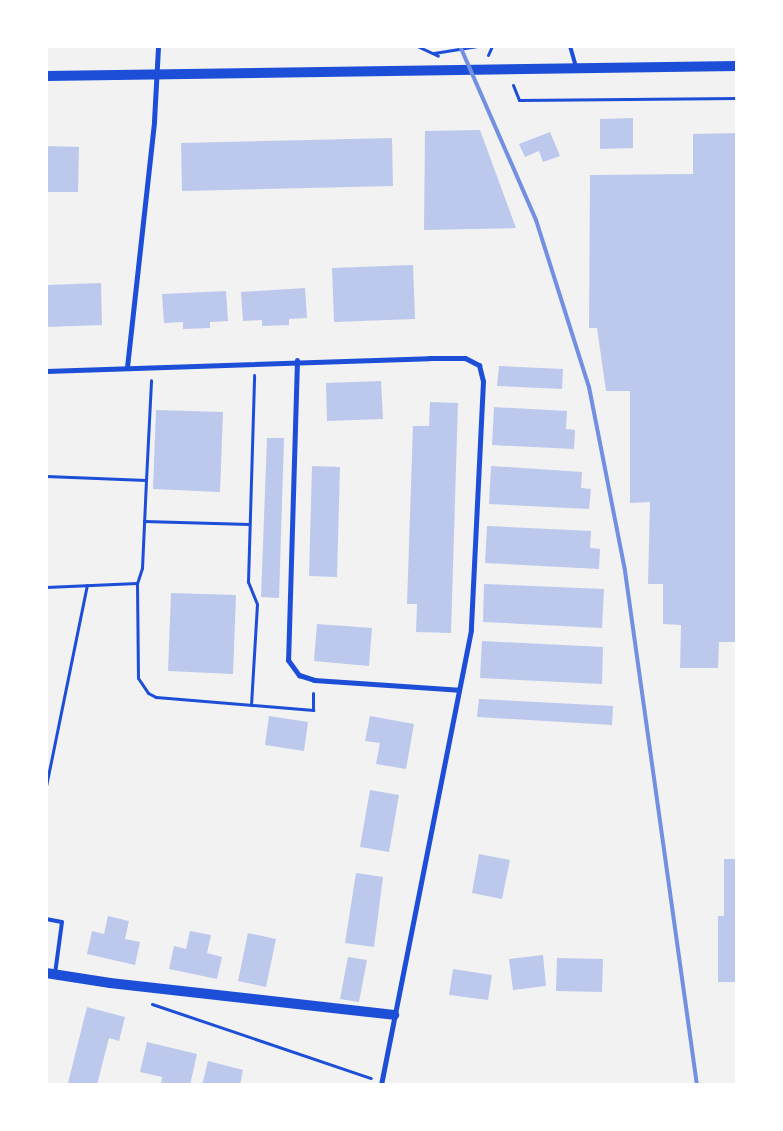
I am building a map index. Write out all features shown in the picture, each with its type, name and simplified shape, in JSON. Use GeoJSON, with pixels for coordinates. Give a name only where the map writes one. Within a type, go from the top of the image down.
{"type":"FeatureCollection","features":[{"type":"Feature","properties":{"kind":"main road"},"geometry":{"type":"LineString","coordinates":[[46,76],[158,76],[576,67],[737,66]]}},
{"type":"Feature","properties":{"kind":"main road"},"geometry":{"type":"LineString","coordinates":[[50,973],[394,1015]]}},
{"type":"Feature","properties":{"kind":"street"},"geometry":{"type":"LineString","coordinates":[[126,368],[158,76],[158,46]]}},
{"type":"Feature","properties":{"kind":"street"},"geometry":{"type":"LineString","coordinates":[[46,371],[297,360],[465,358],[479,365],[483,381],[471,630],[381,1083]]}},
{"type":"Feature","properties":{"kind":"street"},"geometry":{"type":"LineString","coordinates":[[297,360],[286,646],[288,660],[299,675],[314,680],[458,690]]}},
{"type":"Feature","properties":{"kind":"lane"},"geometry":{"type":"LineString","coordinates":[[570,46],[576,67]]}},
{"type":"Feature","properties":{"kind":"lane"},"geometry":{"type":"LineString","coordinates":[[46,919],[62,922],[50,973]]}},
{"type":"Feature","properties":{"kind":"path"},"geometry":{"type":"LineString","coordinates":[[417,46],[434,53],[477,46]]}},
{"type":"Feature","properties":{"kind":"path"},"geometry":{"type":"LineString","coordinates":[[513,85],[519,100],[737,98]]}},
{"type":"Feature","properties":{"kind":"path"},"geometry":{"type":"LineString","coordinates":[[251,705],[257,604],[248,582],[254,362]]}},
{"type":"Feature","properties":{"kind":"path"},"geometry":{"type":"LineString","coordinates":[[151,367],[142,568],[136,583],[138,678],[148,693],[156,697],[312,710],[314,680]]}},
{"type":"Feature","properties":{"kind":"path"},"geometry":{"type":"LineString","coordinates":[[46,476],[146,480]]}},
{"type":"Feature","properties":{"kind":"path"},"geometry":{"type":"LineString","coordinates":[[144,521],[249,524]]}},
{"type":"Feature","properties":{"kind":"path"},"geometry":{"type":"LineString","coordinates":[[46,587],[136,583]]}},
{"type":"Feature","properties":{"kind":"path"},"geometry":{"type":"LineString","coordinates":[[46,786],[87,585]]}},
{"type":"Feature","properties":{"kind":"path"},"geometry":{"type":"LineString","coordinates":[[143,1001],[381,1083]]}},
{"type":"Feature","properties":{"kind":"building"},"geometry":{"type":"Polygon","coordinates":[[[633,118],[633,148],[600,149],[600,119],[633,118]]]}},
{"type":"Feature","properties":{"kind":"building"},"geometry":{"type":"Polygon","coordinates":[[[480,130],[516,228],[424,230],[425,131],[480,130]]]}},
{"type":"Feature","properties":{"kind":"building"},"geometry":{"type":"Polygon","coordinates":[[[550,132],[560,156],[543,162],[539,151],[525,157],[519,144],[550,132]]]}},
{"type":"Feature","properties":{"kind":"building"},"geometry":{"type":"Polygon","coordinates":[[[737,133],[737,642],[719,642],[718,668],[680,668],[681,625],[663,624],[663,584],[648,584],[650,502],[630,503],[630,391],[606,391],[597,328],[589,328],[590,175],[693,174],[693,134],[737,133]]]}},
{"type":"Feature","properties":{"kind":"building"},"geometry":{"type":"Polygon","coordinates":[[[392,138],[393,186],[182,191],[181,143],[392,138]]]}},
{"type":"Feature","properties":{"kind":"building"},"geometry":{"type":"Polygon","coordinates":[[[46,146],[79,147],[78,192],[46,192],[46,146]]]}},
{"type":"Feature","properties":{"kind":"building"},"geometry":{"type":"Polygon","coordinates":[[[413,265],[415,319],[334,322],[332,268],[413,265]]]}},
{"type":"Feature","properties":{"kind":"building"},"geometry":{"type":"Polygon","coordinates":[[[101,283],[102,325],[46,327],[46,285],[101,283]]]}},
{"type":"Feature","properties":{"kind":"building"},"geometry":{"type":"Polygon","coordinates":[[[305,288],[307,318],[289,319],[289,325],[262,326],[262,320],[243,321],[241,292],[305,288]]]}},
{"type":"Feature","properties":{"kind":"building"},"geometry":{"type":"Polygon","coordinates":[[[226,291],[228,321],[210,322],[210,328],[183,329],[183,322],[164,323],[162,294],[226,291]]]}},
{"type":"Feature","properties":{"kind":"building"},"geometry":{"type":"Polygon","coordinates":[[[499,366],[563,369],[562,389],[497,386],[499,366]]]}},
{"type":"Feature","properties":{"kind":"building"},"geometry":{"type":"Polygon","coordinates":[[[381,381],[383,419],[327,421],[326,383],[381,381]]]}},
{"type":"Feature","properties":{"kind":"building"},"geometry":{"type":"Polygon","coordinates":[[[430,402],[458,403],[451,633],[416,632],[417,604],[407,604],[413,426],[429,426],[430,402]]]}},
{"type":"Feature","properties":{"kind":"building"},"geometry":{"type":"Polygon","coordinates":[[[494,407],[567,411],[566,429],[575,430],[574,449],[492,445],[494,407]]]}},
{"type":"Feature","properties":{"kind":"building"},"geometry":{"type":"Polygon","coordinates":[[[156,410],[223,412],[220,492],[153,489],[156,410]]]}},
{"type":"Feature","properties":{"kind":"building"},"geometry":{"type":"Polygon","coordinates":[[[267,438],[284,438],[279,598],[261,597],[267,438]]]}},
{"type":"Feature","properties":{"kind":"building"},"geometry":{"type":"Polygon","coordinates":[[[312,466],[340,467],[337,577],[309,576],[312,466]]]}},
{"type":"Feature","properties":{"kind":"building"},"geometry":{"type":"Polygon","coordinates":[[[491,466],[582,472],[581,488],[591,489],[589,509],[489,504],[491,466]]]}},
{"type":"Feature","properties":{"kind":"building"},"geometry":{"type":"Polygon","coordinates":[[[487,526],[591,531],[590,548],[600,549],[599,569],[485,563],[487,526]]]}},
{"type":"Feature","properties":{"kind":"building"},"geometry":{"type":"Polygon","coordinates":[[[484,584],[604,589],[602,628],[483,622],[484,584]]]}},
{"type":"Feature","properties":{"kind":"building"},"geometry":{"type":"Polygon","coordinates":[[[171,593],[236,595],[233,674],[168,671],[171,593]]]}},
{"type":"Feature","properties":{"kind":"building"},"geometry":{"type":"Polygon","coordinates":[[[317,624],[372,628],[369,666],[314,661],[317,624]]]}},
{"type":"Feature","properties":{"kind":"building"},"geometry":{"type":"Polygon","coordinates":[[[482,641],[603,647],[602,684],[480,678],[482,641]]]}},
{"type":"Feature","properties":{"kind":"building"},"geometry":{"type":"Polygon","coordinates":[[[479,699],[613,706],[612,725],[477,717],[479,699]]]}},
{"type":"Feature","properties":{"kind":"building"},"geometry":{"type":"Polygon","coordinates":[[[269,716],[308,722],[304,751],[265,745],[269,716]]]}},
{"type":"Feature","properties":{"kind":"building"},"geometry":{"type":"Polygon","coordinates":[[[370,716],[414,724],[406,769],[376,764],[380,743],[365,741],[370,716]]]}},
{"type":"Feature","properties":{"kind":"building"},"geometry":{"type":"Polygon","coordinates":[[[370,790],[399,795],[389,852],[360,847],[370,790]]]}},
{"type":"Feature","properties":{"kind":"building"},"geometry":{"type":"Polygon","coordinates":[[[479,854],[510,860],[502,899],[472,893],[479,854]]]}},
{"type":"Feature","properties":{"kind":"building"},"geometry":{"type":"Polygon","coordinates":[[[724,859],[737,859],[737,982],[718,982],[718,916],[724,916],[724,859]]]}},
{"type":"Feature","properties":{"kind":"building"},"geometry":{"type":"Polygon","coordinates":[[[356,873],[383,877],[374,947],[345,943],[356,873]]]}},
{"type":"Feature","properties":{"kind":"building"},"geometry":{"type":"Polygon","coordinates":[[[108,916],[129,921],[125,939],[140,942],[135,965],[87,954],[92,931],[104,934],[108,916]]]}},
{"type":"Feature","properties":{"kind":"building"},"geometry":{"type":"Polygon","coordinates":[[[190,931],[211,935],[207,953],[222,957],[217,979],[169,969],[174,946],[186,949],[190,931]]]}},
{"type":"Feature","properties":{"kind":"building"},"geometry":{"type":"Polygon","coordinates":[[[248,933],[276,939],[266,987],[238,981],[248,933]]]}},
{"type":"Feature","properties":{"kind":"building"},"geometry":{"type":"Polygon","coordinates":[[[543,955],[546,986],[513,990],[509,959],[543,955]]]}},
{"type":"Feature","properties":{"kind":"building"},"geometry":{"type":"Polygon","coordinates":[[[348,957],[367,960],[359,1002],[340,999],[348,957]]]}},
{"type":"Feature","properties":{"kind":"building"},"geometry":{"type":"Polygon","coordinates":[[[557,958],[603,959],[602,992],[556,991],[557,958]]]}},
{"type":"Feature","properties":{"kind":"building"},"geometry":{"type":"Polygon","coordinates":[[[453,969],[492,975],[488,1000],[449,995],[453,969]]]}},
{"type":"Feature","properties":{"kind":"building"},"geometry":{"type":"Polygon","coordinates":[[[87,1007],[125,1017],[119,1041],[109,1038],[97,1085],[68,1083],[87,1007]]]}},
{"type":"Feature","properties":{"kind":"building"},"geometry":{"type":"Polygon","coordinates":[[[147,1042],[197,1054],[190,1085],[161,1085],[162,1077],[140,1072],[147,1042]]]}},
{"type":"Feature","properties":{"kind":"building"},"geometry":{"type":"Polygon","coordinates":[[[208,1061],[243,1070],[240,1085],[202,1085],[208,1061]]]}},
{"type":"Feature","properties":{"kind":"railway"},"geometry":{"type":"LineString","coordinates":[[460,46],[536,220],[589,387],[625,571],[697,1085]]}}]}
